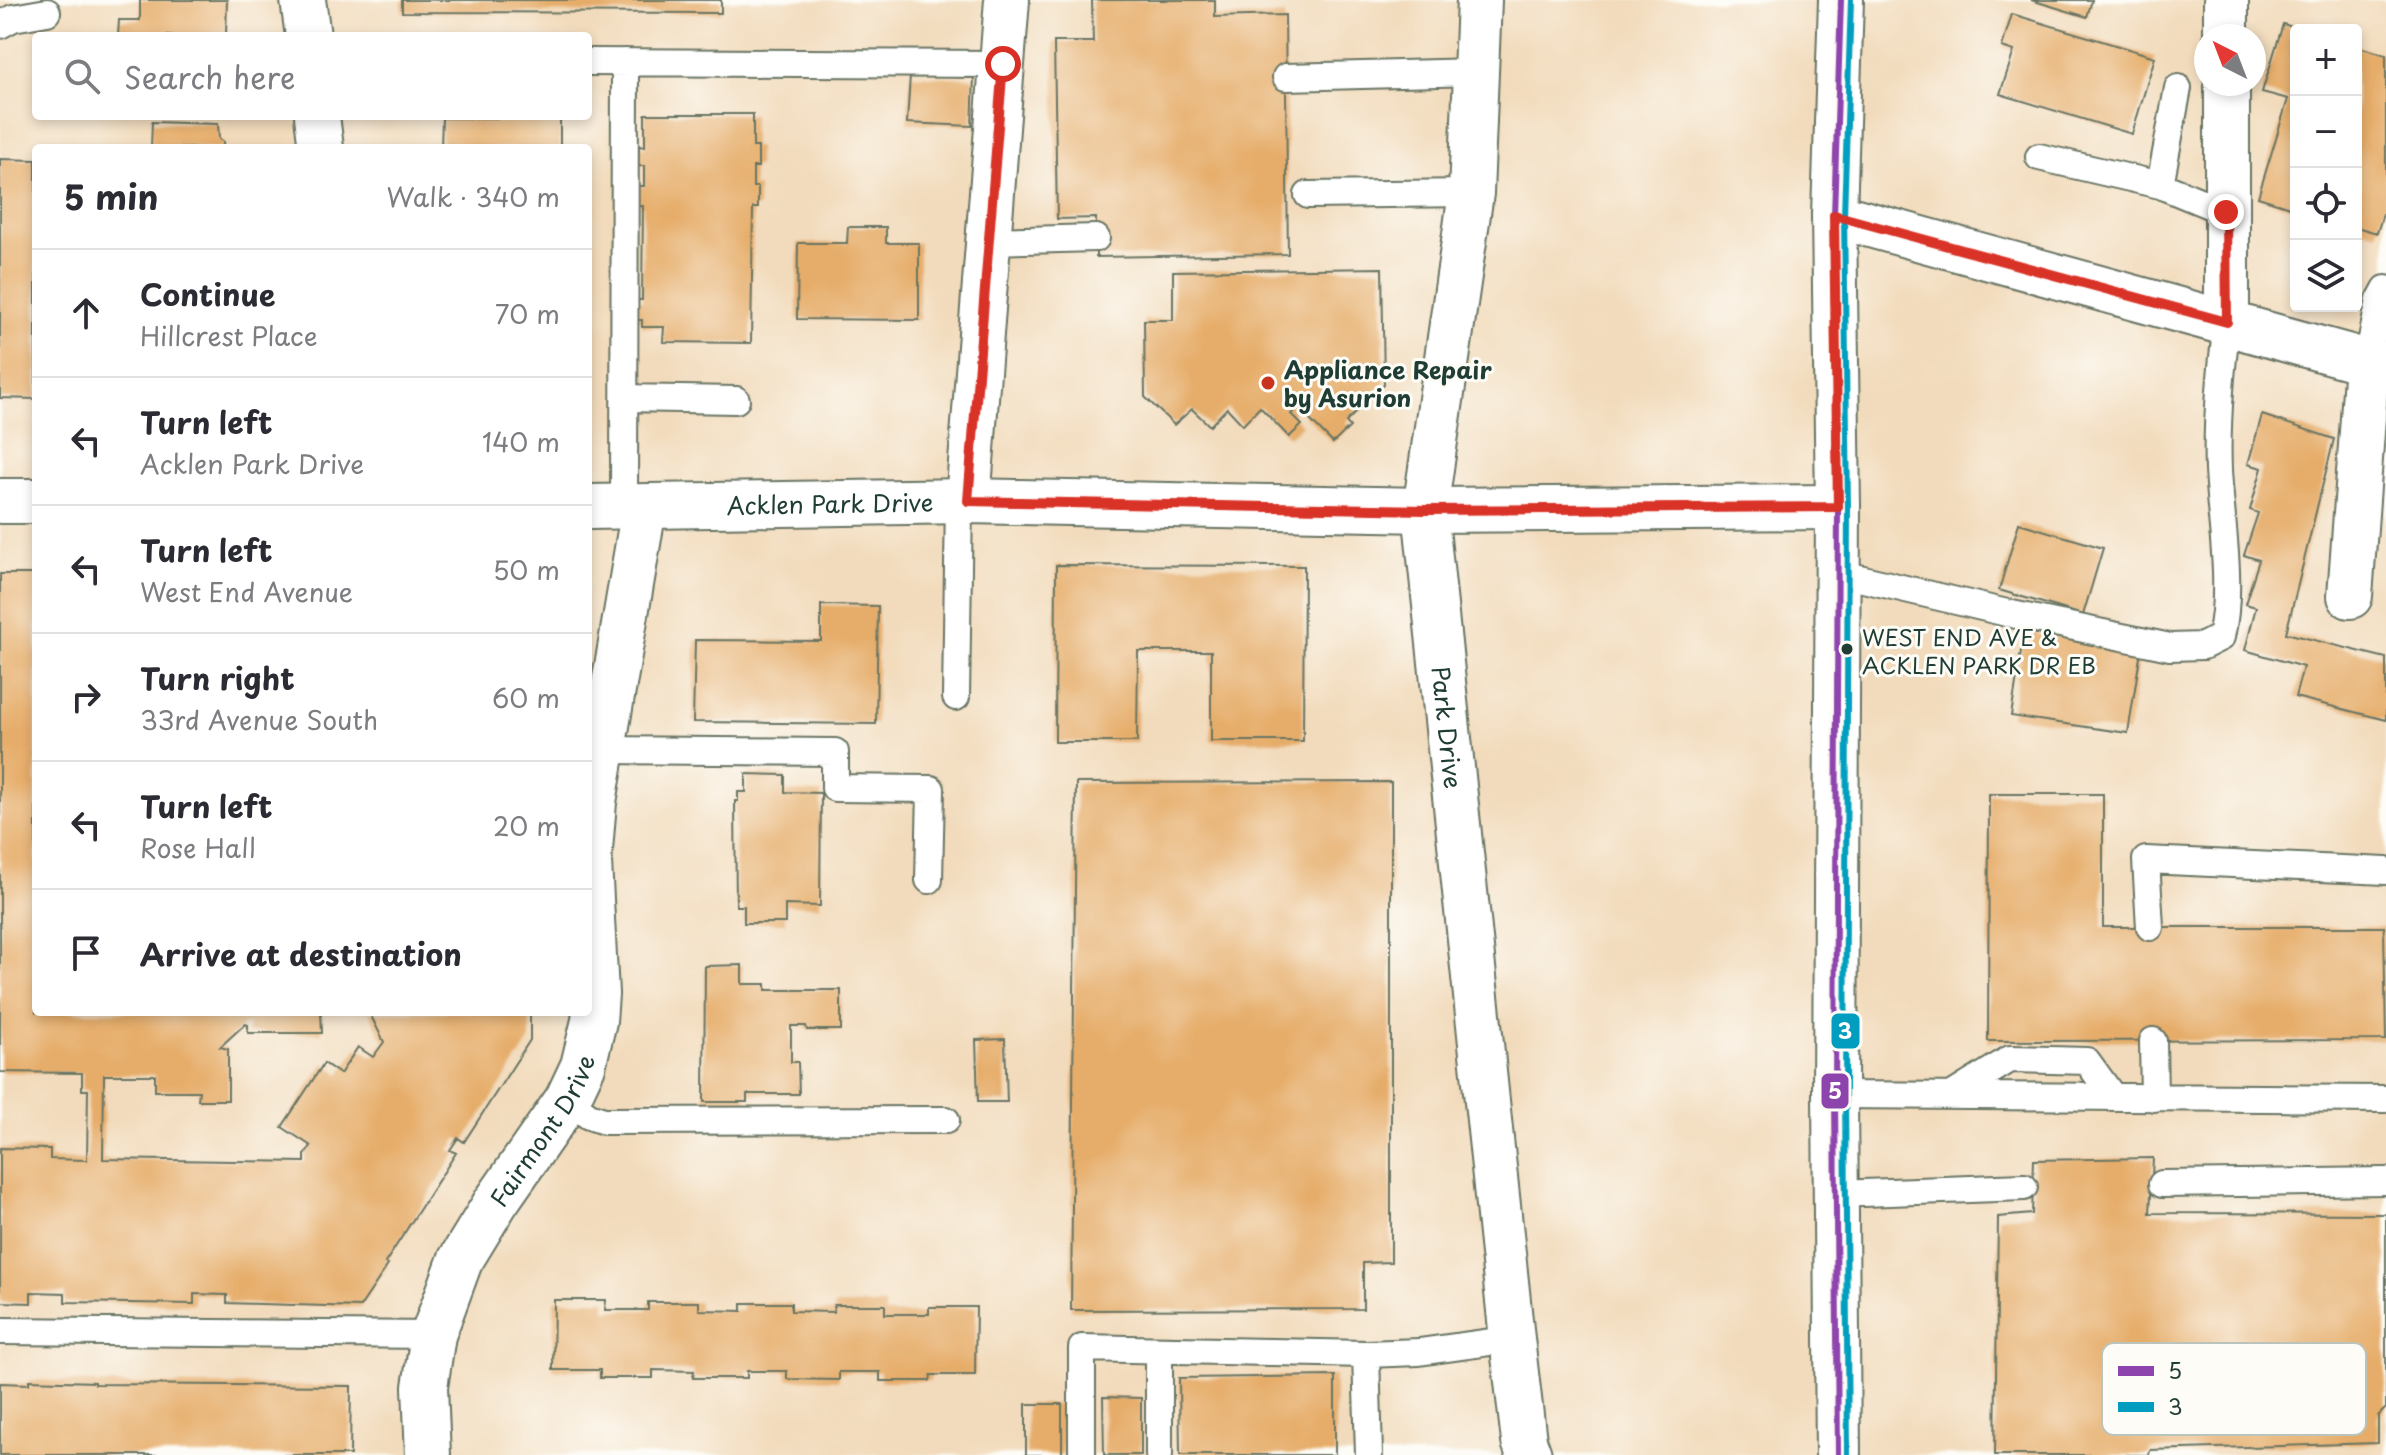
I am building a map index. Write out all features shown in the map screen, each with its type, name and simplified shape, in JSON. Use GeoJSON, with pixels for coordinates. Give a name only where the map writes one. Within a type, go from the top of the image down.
{"type":"FeatureCollection","features":[{"type":"Feature","properties":{"kind":"street"},"geometry":{"type":"LineString","coordinates":[[303,0],[307,32]]}},
{"type":"Feature","properties":{"kind":"street"},"geometry":{"type":"LineString","coordinates":[[964,501],[989,241],[1007,0]]}},
{"type":"Feature","properties":{"kind":"street","name":"Park Drive"},"geometry":{"type":"LineString","coordinates":[[1479,0],[1471,193],[1425,510],[1512,1339],[1524,1441],[1529,1455]]}},
{"type":"Feature","properties":{"kind":"street"},"geometry":{"type":"LineString","coordinates":[[1838,1455],[1835,1095],[1838,507],[1834,215],[1841,0]]}},
{"type":"Feature","properties":{"kind":"street"},"geometry":{"type":"LineString","coordinates":[[2226,0],[2226,24]]}},
{"type":"Feature","properties":{"kind":"street"},"geometry":{"type":"LineString","coordinates":[[2227,96],[2227,322]]}},
{"type":"Feature","properties":{"kind":"street"},"geometry":{"type":"LineString","coordinates":[[318,120],[320,144]]}},
{"type":"Feature","properties":{"kind":"street"},"geometry":{"type":"LineString","coordinates":[[1834,215],[2376,365],[2350,596]]}},
{"type":"Feature","properties":{"kind":"street"},"geometry":{"type":"LineString","coordinates":[[0,501],[32,501]]}},
{"type":"Feature","properties":{"kind":"street","name":"Acklen Park Drive"},"geometry":{"type":"LineString","coordinates":[[619,508],[964,501],[1425,510],[1838,507]]}},
{"type":"Feature","properties":{"kind":"street","name":"Fairmont Drive"},"geometry":{"type":"LineString","coordinates":[[592,826],[602,750],[619,508]]}},
{"type":"Feature","properties":{"kind":"street","name":"Fairmont Drive"},"geometry":{"type":"LineString","coordinates":[[428,1455],[425,1387],[433,1335],[460,1261],[496,1202],[567,1100],[583,1066],[594,1021],[596,994],[592,919]]}},
{"type":"Feature","properties":{"kind":"lane"},"geometry":{"type":"LineString","coordinates":[[0,25],[13,18],[47,12]]}},
{"type":"Feature","properties":{"kind":"lane"},"geometry":{"type":"LineString","coordinates":[[592,62],[1003,64]]}},
{"type":"Feature","properties":{"kind":"lane"},"geometry":{"type":"LineString","coordinates":[[619,508],[625,398],[625,62]]}},
{"type":"Feature","properties":{"kind":"lane"},"geometry":{"type":"LineString","coordinates":[[1286,77],[1477,72]]}},
{"type":"Feature","properties":{"kind":"lane"},"geometry":{"type":"LineString","coordinates":[[2160,185],[2178,88]]}},
{"type":"Feature","properties":{"kind":"lane"},"geometry":{"type":"LineString","coordinates":[[2039,157],[2160,185],[2226,212]]}},
{"type":"Feature","properties":{"kind":"lane"},"geometry":{"type":"LineString","coordinates":[[1308,195],[1471,193]]}},
{"type":"Feature","properties":{"kind":"lane"},"geometry":{"type":"LineString","coordinates":[[989,241],[1096,238]]}},
{"type":"Feature","properties":{"kind":"lane"},"geometry":{"type":"LineString","coordinates":[[2376,365],[2380,300],[2386,289]]}},
{"type":"Feature","properties":{"kind":"lane"},"geometry":{"type":"LineString","coordinates":[[1838,573],[2170,647],[2203,646],[2221,637],[2227,611],[2218,465],[2222,360],[2227,322]]}},
{"type":"Feature","properties":{"kind":"lane"},"geometry":{"type":"LineString","coordinates":[[625,398],[736,400]]}},
{"type":"Feature","properties":{"kind":"lane"},"geometry":{"type":"LineString","coordinates":[[956,697],[964,501]]}},
{"type":"Feature","properties":{"kind":"lane"},"geometry":{"type":"LineString","coordinates":[[602,750],[835,752],[835,788],[931,789],[929,880]]}},
{"type":"Feature","properties":{"kind":"lane"},"geometry":{"type":"LineString","coordinates":[[2150,927],[2146,860],[2386,871]]}},
{"type":"Feature","properties":{"kind":"lane"},"geometry":{"type":"LineString","coordinates":[[2153,1041],[2154,1098]]}},
{"type":"Feature","properties":{"kind":"lane"},"geometry":{"type":"LineString","coordinates":[[1951,1096],[2010,1059],[2087,1061],[2113,1097]]}},
{"type":"Feature","properties":{"kind":"lane"},"geometry":{"type":"LineString","coordinates":[[1835,1095],[2386,1099]]}},
{"type":"Feature","properties":{"kind":"lane"},"geometry":{"type":"LineString","coordinates":[[567,1100],[589,1116],[604,1121],[946,1120]]}},
{"type":"Feature","properties":{"kind":"lane"},"geometry":{"type":"LineString","coordinates":[[2162,1184],[2386,1181]]}},
{"type":"Feature","properties":{"kind":"lane"},"geometry":{"type":"LineString","coordinates":[[1836,1194],[2024,1187]]}},
{"type":"Feature","properties":{"kind":"lane"},"geometry":{"type":"LineString","coordinates":[[0,1331],[433,1335]]}},
{"type":"Feature","properties":{"kind":"lane"},"geometry":{"type":"LineString","coordinates":[[1082,1455],[1082,1348],[1366,1354],[1419,1352],[1512,1339]]}},
{"type":"Feature","properties":{"kind":"lane"},"geometry":{"type":"LineString","coordinates":[[1159,1350],[1159,1455]]}},
{"type":"Feature","properties":{"kind":"lane"},"geometry":{"type":"LineString","coordinates":[[1366,1354],[1369,1455]]}},
{"type":"Feature","properties":{"kind":"building"},"geometry":{"type":"Polygon","coordinates":[[[140,0],[227,0],[226,32],[118,32],[119,20],[140,20],[140,0]]]}},
{"type":"Feature","properties":{"kind":"building"},"geometry":{"type":"Polygon","coordinates":[[[402,0],[721,0],[721,13],[402,12],[402,0]]]}},
{"type":"Feature","properties":{"kind":"building"},"geometry":{"type":"Polygon","coordinates":[[[1092,0],[1215,0],[1215,17],[1285,15],[1288,254],[1096,257],[1096,218],[1057,219],[1054,42],[1093,42],[1092,0]]]}},
{"type":"Feature","properties":{"kind":"building"},"geometry":{"type":"Polygon","coordinates":[[[2031,0],[2092,0],[2087,17],[2031,0]]]}},
{"type":"Feature","properties":{"kind":"building"},"geometry":{"type":"Polygon","coordinates":[[[2012,14],[2155,57],[2132,134],[2000,94],[2014,51],[2002,47],[2012,14]]]}},
{"type":"Feature","properties":{"kind":"building"},"geometry":{"type":"Polygon","coordinates":[[[2283,24],[2290,26],[2290,207],[2258,197],[2288,99],[2266,93],[2266,79],[2283,24]]]}},
{"type":"Feature","properties":{"kind":"building"},"geometry":{"type":"Polygon","coordinates":[[[2362,48],[2386,55],[2386,204],[2377,233],[2362,229],[2362,48]]]}},
{"type":"Feature","properties":{"kind":"building"},"geometry":{"type":"Polygon","coordinates":[[[910,75],[974,78],[972,126],[907,123],[910,75]]]}},
{"type":"Feature","properties":{"kind":"building"},"geometry":{"type":"Polygon","coordinates":[[[645,114],[753,114],[753,147],[758,147],[758,167],[753,167],[753,187],[758,187],[758,208],[753,208],[751,343],[663,342],[664,327],[642,327],[642,320],[637,320],[637,300],[642,300],[643,206],[638,206],[638,186],[644,186],[644,166],[638,166],[639,146],[645,147],[645,114]]]}},
{"type":"Feature","properties":{"kind":"building"},"geometry":{"type":"Polygon","coordinates":[[[442,120],[560,120],[560,144],[441,144],[442,120]]]}},
{"type":"Feature","properties":{"kind":"building"},"geometry":{"type":"Polygon","coordinates":[[[152,122],[218,124],[219,139],[223,142],[223,144],[151,144],[152,122]]]}},
{"type":"Feature","properties":{"kind":"building"},"geometry":{"type":"Polygon","coordinates":[[[0,159],[32,160],[32,399],[0,398],[0,159]]]}},
{"type":"Feature","properties":{"kind":"building"},"geometry":{"type":"Polygon","coordinates":[[[848,227],[886,227],[886,243],[919,243],[919,320],[797,319],[798,243],[847,243],[848,227]]]}},
{"type":"Feature","properties":{"kind":"building"},"geometry":{"type":"Polygon","coordinates":[[[1382,268],[1384,384],[1346,422],[1350,427],[1333,443],[1298,408],[1291,414],[1302,425],[1289,437],[1260,407],[1243,425],[1227,408],[1210,426],[1192,409],[1174,425],[1145,397],[1144,320],[1173,320],[1173,271],[1382,268]]]}},
{"type":"Feature","properties":{"kind":"building"},"geometry":{"type":"Polygon","coordinates":[[[2262,415],[2334,439],[2286,633],[2386,658],[2386,720],[2295,697],[2303,667],[2245,650],[2256,607],[2245,604],[2259,560],[2244,555],[2258,513],[2250,510],[2262,468],[2248,464],[2262,415]]]}},
{"type":"Feature","properties":{"kind":"building"},"geometry":{"type":"Polygon","coordinates":[[[2019,523],[2103,548],[2083,615],[1999,590],[2019,523]]]}},
{"type":"Feature","properties":{"kind":"building"},"geometry":{"type":"Polygon","coordinates":[[[1056,565],[1304,566],[1303,741],[1211,741],[1211,651],[1138,651],[1137,742],[1055,742],[1056,565]]]}},
{"type":"Feature","properties":{"kind":"building"},"geometry":{"type":"Polygon","coordinates":[[[0,574],[32,574],[32,1016],[321,1016],[322,1033],[248,1033],[248,1025],[245,1024],[220,1047],[228,1049],[228,1100],[198,1100],[199,1091],[155,1091],[155,1075],[104,1075],[103,1159],[305,1162],[305,1155],[311,1146],[282,1127],[324,1063],[340,1074],[358,1047],[373,1057],[384,1042],[371,1016],[530,1016],[530,1040],[464,1142],[458,1138],[450,1150],[456,1153],[360,1307],[227,1303],[227,1295],[194,1294],[194,1304],[65,1302],[65,1293],[31,1292],[31,1303],[0,1302],[0,1148],[50,1149],[50,1159],[87,1160],[88,1090],[82,1090],[82,1073],[0,1072],[0,574]]]}},
{"type":"Feature","properties":{"kind":"building"},"geometry":{"type":"Polygon","coordinates":[[[821,605],[878,606],[876,724],[693,722],[695,640],[821,641],[821,605]]]}},
{"type":"Feature","properties":{"kind":"building"},"geometry":{"type":"Polygon","coordinates":[[[2024,632],[2141,650],[2128,733],[2011,716],[2024,632]]]}},
{"type":"Feature","properties":{"kind":"building"},"geometry":{"type":"Polygon","coordinates":[[[746,774],[785,775],[785,792],[821,793],[820,906],[785,905],[785,923],[744,923],[744,906],[736,906],[735,801],[738,801],[738,792],[746,792],[746,774]]]}},
{"type":"Feature","properties":{"kind":"building"},"geometry":{"type":"Polygon","coordinates":[[[1391,782],[1391,1262],[1363,1263],[1363,1309],[1071,1310],[1076,783],[1391,782]]]}},
{"type":"Feature","properties":{"kind":"building"},"geometry":{"type":"Polygon","coordinates":[[[1989,794],[2103,794],[2103,927],[2384,927],[2386,1040],[1988,1041],[1989,794]]]}},
{"type":"Feature","properties":{"kind":"building"},"geometry":{"type":"Polygon","coordinates":[[[742,965],[742,984],[766,984],[766,990],[841,990],[841,1030],[807,1030],[806,1026],[791,1026],[791,1062],[798,1062],[799,1094],[747,1094],[747,1102],[704,1102],[705,966],[742,965]]]}},
{"type":"Feature","properties":{"kind":"building"},"geometry":{"type":"Polygon","coordinates":[[[1005,1039],[1007,1102],[978,1102],[976,1040],[1005,1039]]]}},
{"type":"Feature","properties":{"kind":"building"},"geometry":{"type":"Polygon","coordinates":[[[2153,1158],[2150,1213],[2386,1214],[2386,1408],[2378,1416],[2378,1443],[2150,1450],[2149,1455],[1995,1455],[1998,1217],[2032,1214],[2034,1160],[2153,1158]]]}},
{"type":"Feature","properties":{"kind":"building"},"geometry":{"type":"Polygon","coordinates":[[[554,1300],[606,1300],[605,1310],[648,1310],[648,1302],[699,1302],[699,1310],[742,1311],[742,1303],[791,1303],[791,1311],[834,1312],[834,1305],[885,1305],[885,1314],[929,1314],[929,1307],[976,1307],[975,1375],[931,1375],[930,1381],[880,1381],[880,1372],[839,1372],[839,1380],[787,1379],[787,1371],[747,1371],[747,1378],[693,1378],[694,1371],[653,1370],[653,1378],[600,1378],[600,1370],[553,1370],[554,1300]]]}},
{"type":"Feature","properties":{"kind":"building"},"geometry":{"type":"Polygon","coordinates":[[[1335,1376],[1335,1455],[1180,1455],[1179,1378],[1335,1376]]]}},
{"type":"Feature","properties":{"kind":"building"},"geometry":{"type":"Polygon","coordinates":[[[29,1380],[95,1384],[351,1386],[350,1455],[0,1455],[0,1383],[29,1384],[29,1380]]]}},
{"type":"Feature","properties":{"kind":"building"},"geometry":{"type":"Polygon","coordinates":[[[1103,1397],[1141,1398],[1141,1455],[1104,1455],[1103,1397]]]}},
{"type":"Feature","properties":{"kind":"building"},"geometry":{"type":"Polygon","coordinates":[[[1026,1404],[1062,1404],[1062,1455],[1026,1455],[1026,1404]]]}},
{"type":"Feature","properties":{"kind":"transit line","name":"5"},"geometry":{"type":"LineString","coordinates":[[1838,1455],[1835,1095],[1838,507],[1834,215],[1841,0]]}},
{"type":"Feature","properties":{"kind":"transit line","name":"3"},"geometry":{"type":"LineString","coordinates":[[1848,1455],[1845,1095],[1848,507],[1844,215],[1851,0]]}},
{"type":"Feature","properties":{"kind":"place","name":"Appliance Repair by Asurion"},"geometry":{"type":"Point","coordinates":[1268,383]}},
{"type":"Feature","properties":{"kind":"place","name":"WEST END AVE & ACKLEN PARK DR EB"},"geometry":{"type":"Point","coordinates":[1847,649]}},
{"type":"Feature","properties":{"kind":"route"},"geometry":{"type":"LineString","coordinates":[[1003,64],[968,501],[1425,510],[1838,507],[1834,215],[2227,322],[2226,212]]}}]}
